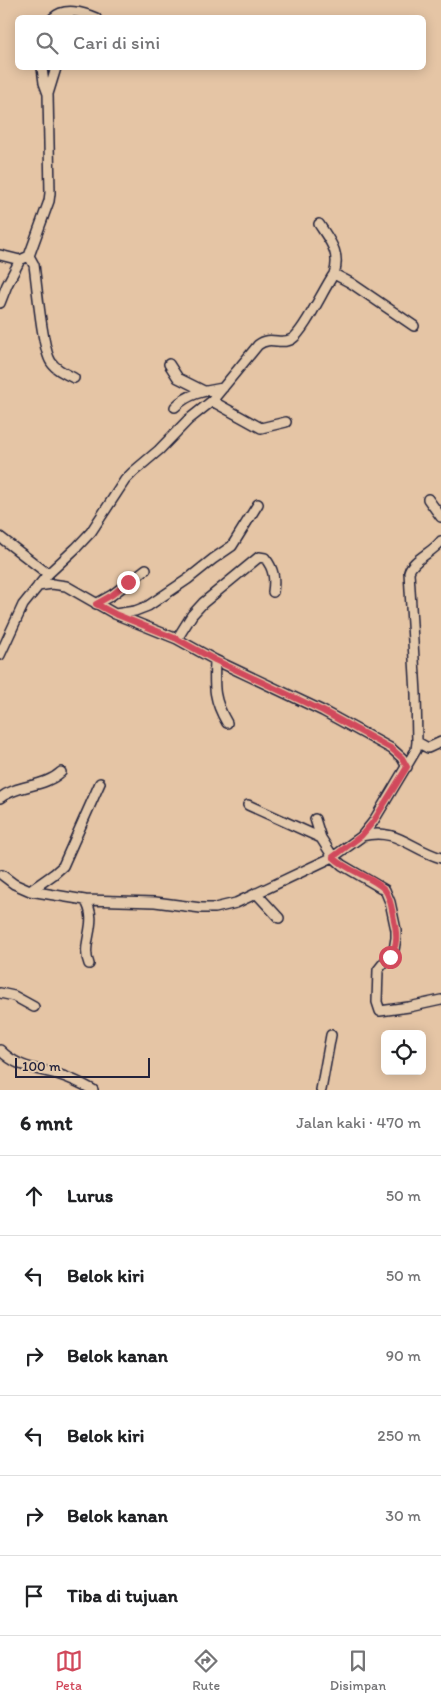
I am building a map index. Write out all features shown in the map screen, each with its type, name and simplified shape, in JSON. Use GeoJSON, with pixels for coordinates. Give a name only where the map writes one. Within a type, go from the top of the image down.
{"type":"FeatureCollection","features":[{"type":"Feature","properties":{"kind":"street"},"geometry":{"type":"LineString","coordinates":[[56,15],[70,12],[88,15]]}},
{"type":"Feature","properties":{"kind":"street"},"geometry":{"type":"LineString","coordinates":[[0,255],[20,260],[29,256],[49,201],[48,94],[42,70]]}},
{"type":"Feature","properties":{"kind":"street"},"geometry":{"type":"LineString","coordinates":[[48,94],[55,70]]}},
{"type":"Feature","properties":{"kind":"street"},"geometry":{"type":"LineString","coordinates":[[0,655],[19,612],[48,574],[91,532],[132,472],[159,450],[188,420],[212,401],[262,342],[269,340],[285,341],[294,338],[334,274],[337,264],[336,254],[319,224]]}},
{"type":"Feature","properties":{"kind":"street"},"geometry":{"type":"LineString","coordinates":[[29,256],[34,265],[50,361],[74,378]]}},
{"type":"Feature","properties":{"kind":"street"},"geometry":{"type":"LineString","coordinates":[[0,303],[20,260]]}},
{"type":"Feature","properties":{"kind":"street"},"geometry":{"type":"LineString","coordinates":[[334,274],[351,283],[414,326]]}},
{"type":"Feature","properties":{"kind":"street"},"geometry":{"type":"LineString","coordinates":[[169,364],[178,378],[204,391]]}},
{"type":"Feature","properties":{"kind":"street"},"geometry":{"type":"LineString","coordinates":[[175,408],[188,396],[223,388]]}},
{"type":"Feature","properties":{"kind":"street"},"geometry":{"type":"LineString","coordinates":[[212,401],[261,428],[286,422]]}},
{"type":"Feature","properties":{"kind":"street"},"geometry":{"type":"LineString","coordinates":[[428,499],[441,517]]}},
{"type":"Feature","properties":{"kind":"street"},"geometry":{"type":"LineString","coordinates":[[115,614],[135,611],[148,606],[230,547],[236,541],[258,504]]}},
{"type":"Feature","properties":{"kind":"street"},"geometry":{"type":"LineString","coordinates":[[0,537],[48,574]]}},
{"type":"Feature","properties":{"kind":"street"},"geometry":{"type":"LineString","coordinates":[[1,875],[14,884],[30,891],[85,900],[155,902],[215,908],[236,903],[333,857],[361,836],[373,822],[414,756],[417,742],[409,572],[414,563],[428,554],[441,541]]}},
{"type":"Feature","properties":{"kind":"street"},"geometry":{"type":"LineString","coordinates":[[177,639],[192,615],[203,603],[259,557],[265,558],[272,568],[273,592]]}},
{"type":"Feature","properties":{"kind":"street"},"geometry":{"type":"LineString","coordinates":[[96,604],[112,595],[146,569]]}},
{"type":"Feature","properties":{"kind":"street"},"geometry":{"type":"LineString","coordinates":[[38,586],[52,584],[66,586],[115,614],[177,639],[215,660],[323,711],[383,744],[397,752],[407,767]]}},
{"type":"Feature","properties":{"kind":"street"},"geometry":{"type":"LineString","coordinates":[[215,660],[214,688],[216,700],[227,723]]}},
{"type":"Feature","properties":{"kind":"street"},"geometry":{"type":"LineString","coordinates":[[417,742],[428,748],[441,742]]}},
{"type":"Feature","properties":{"kind":"street"},"geometry":{"type":"LineString","coordinates":[[0,798],[13,790],[52,780],[61,772]]}},
{"type":"Feature","properties":{"kind":"street"},"geometry":{"type":"LineString","coordinates":[[30,891],[63,866],[100,783]]}},
{"type":"Feature","properties":{"kind":"street"},"geometry":{"type":"LineString","coordinates":[[248,806],[321,838]]}},
{"type":"Feature","properties":{"kind":"street"},"geometry":{"type":"LineString","coordinates":[[315,819],[321,838],[333,857],[342,865],[385,890],[390,902],[396,930],[396,945],[390,957],[378,970],[378,1009],[382,1012],[441,1000]]}},
{"type":"Feature","properties":{"kind":"street"},"geometry":{"type":"LineString","coordinates":[[361,836],[373,833],[389,834],[433,856],[441,858]]}},
{"type":"Feature","properties":{"kind":"street"},"geometry":{"type":"LineString","coordinates":[[256,893],[279,918]]}},
{"type":"Feature","properties":{"kind":"street"},"geometry":{"type":"LineString","coordinates":[[85,900],[91,912],[87,951],[89,964]]}},
{"type":"Feature","properties":{"kind":"street"},"geometry":{"type":"LineString","coordinates":[[0,992],[14,996],[34,1007]]}},
{"type":"Feature","properties":{"kind":"street"},"geometry":{"type":"LineString","coordinates":[[321,1090],[331,1035]]}},
{"type":"Feature","properties":{"kind":"street"},"geometry":{"type":"LineString","coordinates":[[0,1050],[9,1059],[20,1065],[78,1081],[93,1090]]}},
{"type":"Feature","properties":{"kind":"route"},"geometry":{"type":"LineString","coordinates":[[128,582],[112,595],[96,604],[115,614],[177,639],[215,660],[323,711],[392,749],[402,758],[407,767],[373,822],[361,836],[333,857],[342,865],[385,890],[388,894],[396,930],[396,945],[390,957]]}}]}
